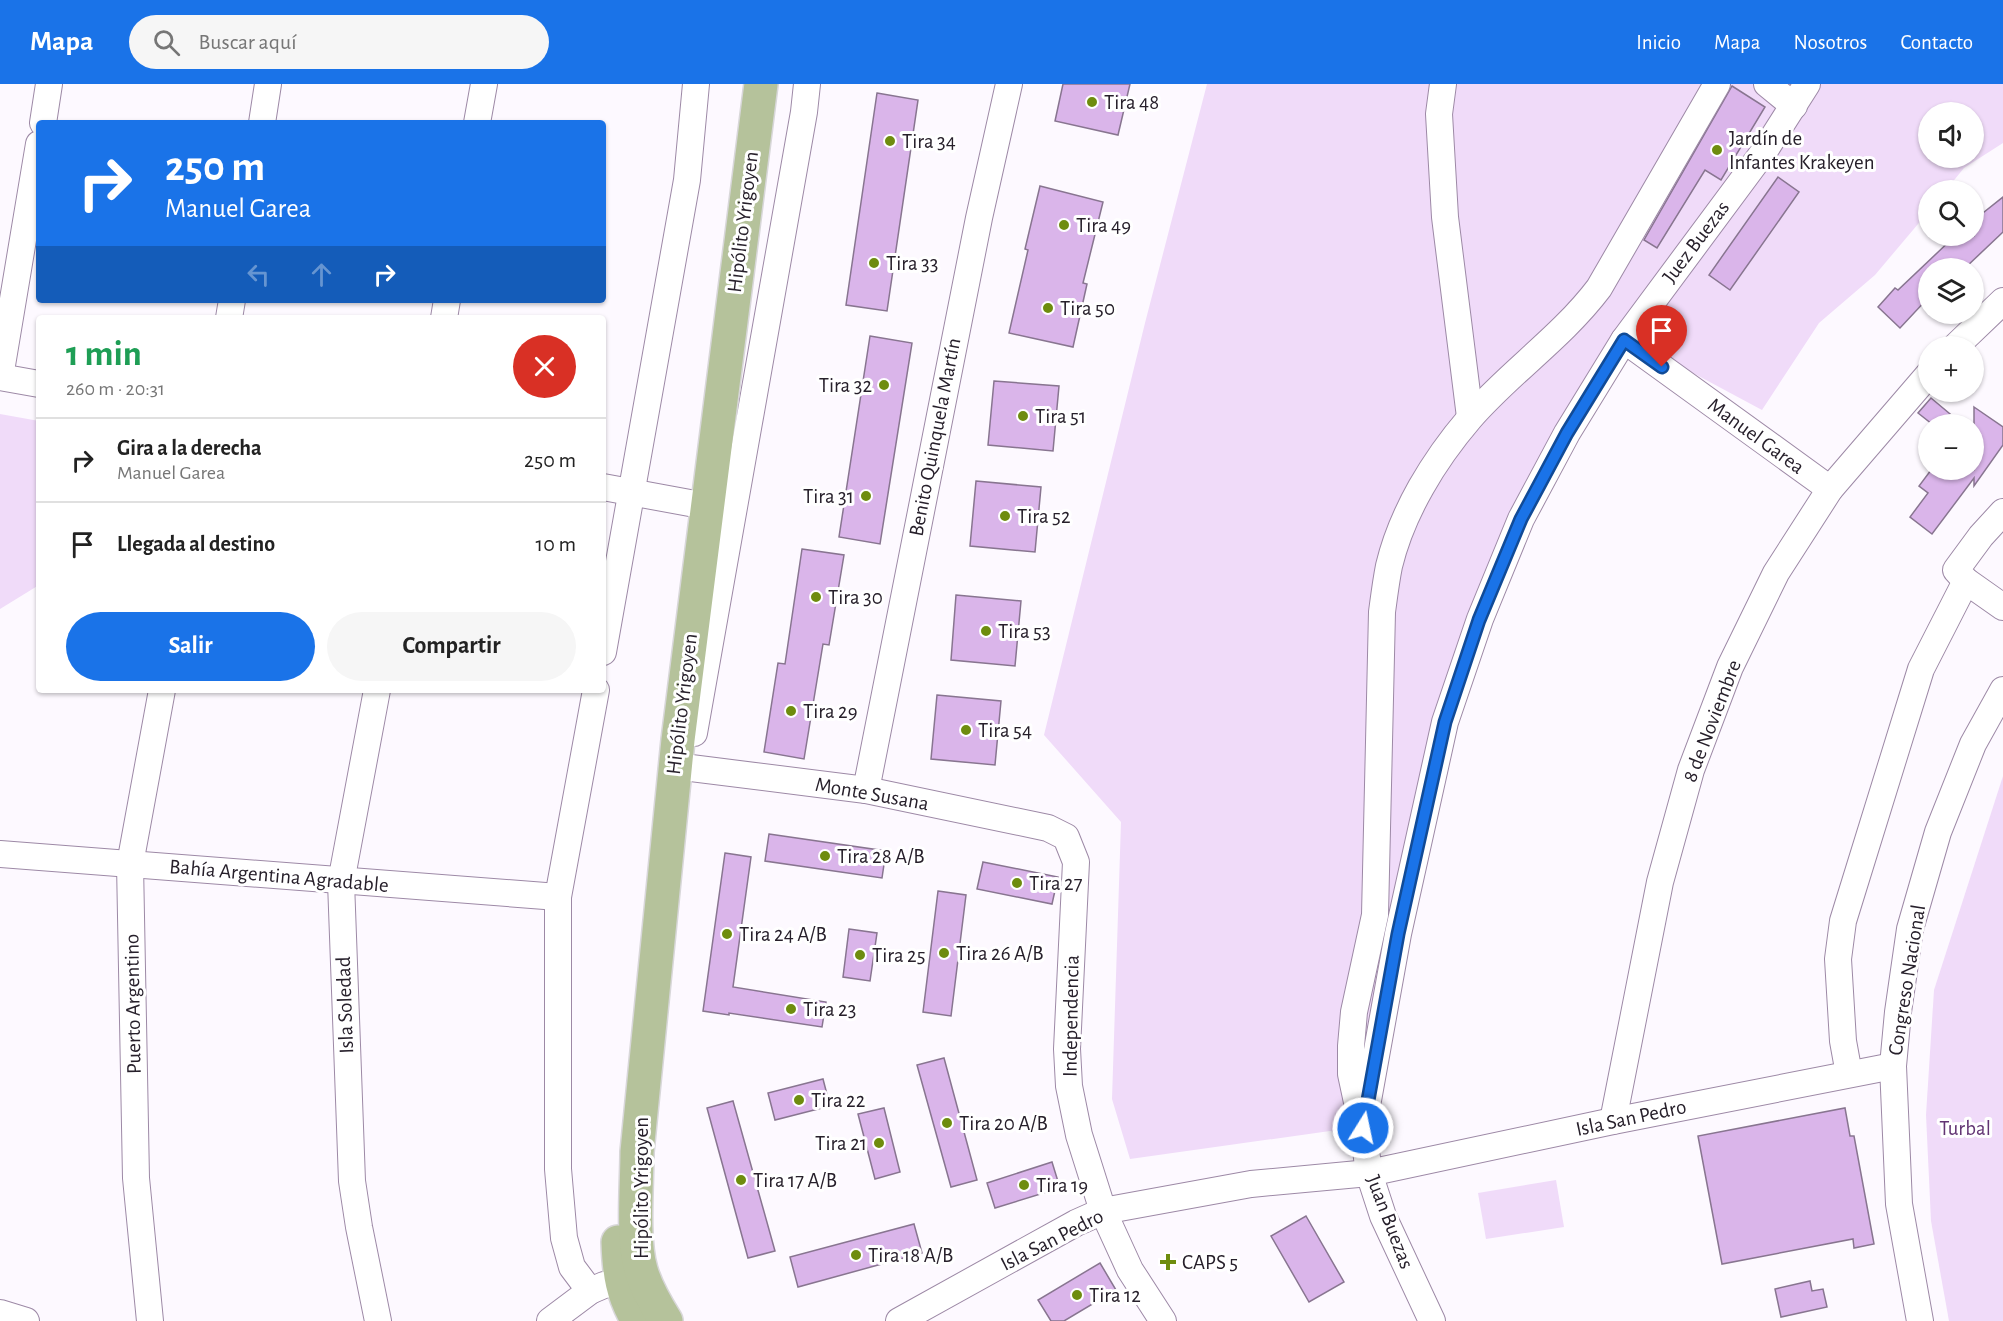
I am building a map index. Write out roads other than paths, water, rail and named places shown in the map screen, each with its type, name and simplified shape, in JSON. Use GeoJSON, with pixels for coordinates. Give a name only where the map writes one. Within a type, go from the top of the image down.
{"type":"FeatureCollection","features":[{"type":"Feature","properties":{"kind":"main road","name":"Hipólito Yrigoyen"},"geometry":{"type":"LineString","coordinates":[[666,1321],[655,1304],[640,1269],[636,1212],[638,1152],[642,1093],[681,767],[698,505],[744,84]]}},
{"type":"Feature","properties":{"kind":"main road","name":"Hipólito Yrigoyen"},"geometry":{"type":"LineString","coordinates":[[638,1321],[627,1303],[621,1277],[616,1178],[645,878],[761,84]]}},
{"type":"Feature","properties":{"kind":"street"},"geometry":{"type":"LineString","coordinates":[[43,120],[49,84]]}},
{"type":"Feature","properties":{"kind":"street"},"geometry":{"type":"LineString","coordinates":[[262,120],[268,84]]}},
{"type":"Feature","properties":{"kind":"street"},"geometry":{"type":"LineString","coordinates":[[478,120],[484,84]]}},
{"type":"Feature","properties":{"kind":"street"},"geometry":{"type":"LineString","coordinates":[[606,636],[687,180],[696,84]]}},
{"type":"Feature","properties":{"kind":"street"},"geometry":{"type":"LineString","coordinates":[[681,767],[804,112],[807,84]]}},
{"type":"Feature","properties":{"kind":"street","name":"Benito Quinquela Martín"},"geometry":{"type":"LineString","coordinates":[[866,790],[976,230],[1009,84]]}},
{"type":"Feature","properties":{"kind":"street"},"geometry":{"type":"LineString","coordinates":[[1443,84],[1439,114],[1445,217],[1470,417]]}},
{"type":"Feature","properties":{"kind":"street"},"geometry":{"type":"LineString","coordinates":[[1363,1128],[1351,1074],[1351,1046],[1354,1012],[1375,915],[1382,612],[1389,566],[1405,520],[1431,469],[1470,417],[1582,310],[1599,288],[1717,84]]}},
{"type":"Feature","properties":{"kind":"street"},"geometry":{"type":"LineString","coordinates":[[1767,84],[1794,106]]}},
{"type":"Feature","properties":{"kind":"street","name":"Juez Buezas"},"geometry":{"type":"LineString","coordinates":[[1624,340],[1765,150],[1807,84]]}},
{"type":"Feature","properties":{"kind":"street"},"geometry":{"type":"LineString","coordinates":[[36,162],[0,377],[36,383]]}},
{"type":"Feature","properties":{"kind":"street"},"geometry":{"type":"LineString","coordinates":[[1966,336],[2003,301]]}},
{"type":"Feature","properties":{"kind":"street","name":"Manuel Garea"},"geometry":{"type":"LineString","coordinates":[[1624,340],[1830,489]]}},
{"type":"Feature","properties":{"kind":"street","name":"Juan Buezas"},"geometry":{"type":"LineString","coordinates":[[1432,1321],[1383,1216],[1369,1173],[1363,1128],[1398,934],[1445,722],[1479,620],[1521,519],[1567,433],[1624,340]]}},
{"type":"Feature","properties":{"kind":"street","name":"8 de Noviembre"},"geometry":{"type":"LineString","coordinates":[[1613,1121],[1660,882],[1691,770],[1730,667],[1771,584],[1830,489],[1918,387]]}},
{"type":"Feature","properties":{"kind":"street"},"geometry":{"type":"LineString","coordinates":[[606,488],[698,505]]}},
{"type":"Feature","properties":{"kind":"street"},"geometry":{"type":"LineString","coordinates":[[2003,512],[1981,536],[1956,570],[1966,581],[2003,607]]}},
{"type":"Feature","properties":{"kind":"street"},"geometry":{"type":"LineString","coordinates":[[1848,1074],[1843,1041],[1838,959],[1843,921],[1921,669],[1966,581]]}},
{"type":"Feature","properties":{"kind":"street","name":"Congreso Nacional"},"geometry":{"type":"LineString","coordinates":[[1913,1320],[1899,1204],[1893,1066],[1898,1012],[1910,929],[1938,832],[1974,744],[2003,690]]}},
{"type":"Feature","properties":{"kind":"street","name":"Puerto Argentino"},"geometry":{"type":"LineString","coordinates":[[150,1321],[136,1178],[130,864],[161,693]]}},
{"type":"Feature","properties":{"kind":"street","name":"Isla Soledad"},"geometry":{"type":"LineString","coordinates":[[376,693],[341,882],[352,1181],[358,1227],[378,1321]]}},
{"type":"Feature","properties":{"kind":"street"},"geometry":{"type":"LineString","coordinates":[[590,1291],[572,1267],[564,1238],[559,1180],[558,897],[595,693]]}},
{"type":"Feature","properties":{"kind":"street","name":"Monte Susana"},"geometry":{"type":"LineString","coordinates":[[681,767],[866,790],[1048,828],[1066,837]]}},
{"type":"Feature","properties":{"kind":"street","name":"Independencia"},"geometry":{"type":"LineString","coordinates":[[1066,837],[1076,862],[1067,1049],[1069,1086],[1079,1135],[1103,1211],[1130,1270],[1163,1321]]}},
{"type":"Feature","properties":{"kind":"street","name":"Bahía Argentina Agradable"},"geometry":{"type":"LineString","coordinates":[[0,854],[558,897]]}},
{"type":"Feature","properties":{"kind":"street","name":"Isla San Pedro"},"geometry":{"type":"LineString","coordinates":[[899,1321],[1076,1223],[1103,1211],[1251,1184],[1369,1173],[1613,1121],[1893,1066]]}},
{"type":"Feature","properties":{"kind":"street"},"geometry":{"type":"LineString","coordinates":[[550,1321],[590,1291],[621,1277]]}},
{"type":"Feature","properties":{"kind":"street"},"geometry":{"type":"LineString","coordinates":[[0,1313],[26,1321]]}},
{"type":"Feature","properties":{"kind":"place","name":"Tira 48"},"geometry":{"type":"Point","coordinates":[1092,102]}},
{"type":"Feature","properties":{"kind":"place","name":"Tira 34"},"geometry":{"type":"Point","coordinates":[890,141]}},
{"type":"Feature","properties":{"kind":"place","name":"Jardín de Infantes Krakeyen"},"geometry":{"type":"Point","coordinates":[1717,150]}},
{"type":"Feature","properties":{"kind":"place","name":"Tira 49"},"geometry":{"type":"Point","coordinates":[1064,225]}},
{"type":"Feature","properties":{"kind":"place","name":"Tira 33"},"geometry":{"type":"Point","coordinates":[874,263]}},
{"type":"Feature","properties":{"kind":"place","name":"Tira 50"},"geometry":{"type":"Point","coordinates":[1048,308]}},
{"type":"Feature","properties":{"kind":"place","name":"Tira 32"},"geometry":{"type":"Point","coordinates":[884,385]}},
{"type":"Feature","properties":{"kind":"place","name":"Tira 51"},"geometry":{"type":"Point","coordinates":[1023,416]}},
{"type":"Feature","properties":{"kind":"place","name":"Tira 31"},"geometry":{"type":"Point","coordinates":[866,496]}},
{"type":"Feature","properties":{"kind":"place","name":"Tira 52"},"geometry":{"type":"Point","coordinates":[1005,516]}},
{"type":"Feature","properties":{"kind":"place","name":"Tira 30"},"geometry":{"type":"Point","coordinates":[816,597]}},
{"type":"Feature","properties":{"kind":"place","name":"Tira 53"},"geometry":{"type":"Point","coordinates":[986,631]}},
{"type":"Feature","properties":{"kind":"place","name":"Tira 29"},"geometry":{"type":"Point","coordinates":[791,711]}},
{"type":"Feature","properties":{"kind":"place","name":"Tira 54"},"geometry":{"type":"Point","coordinates":[966,730]}},
{"type":"Feature","properties":{"kind":"place","name":"Tira 28 A/B"},"geometry":{"type":"Point","coordinates":[825,856]}},
{"type":"Feature","properties":{"kind":"place","name":"Tira 27"},"geometry":{"type":"Point","coordinates":[1017,883]}},
{"type":"Feature","properties":{"kind":"place","name":"Tira 24 A/B"},"geometry":{"type":"Point","coordinates":[727,934]}},
{"type":"Feature","properties":{"kind":"place","name":"Tira 26 A/B"},"geometry":{"type":"Point","coordinates":[944,953]}},
{"type":"Feature","properties":{"kind":"place","name":"Tira 25"},"geometry":{"type":"Point","coordinates":[860,955]}},
{"type":"Feature","properties":{"kind":"place","name":"Tira 23"},"geometry":{"type":"Point","coordinates":[791,1009]}},
{"type":"Feature","properties":{"kind":"place","name":"Tira 22"},"geometry":{"type":"Point","coordinates":[799,1100]}},
{"type":"Feature","properties":{"kind":"place","name":"Tira 20 A/B"},"geometry":{"type":"Point","coordinates":[947,1123]}},
{"type":"Feature","properties":{"kind":"place","name":"Tira 21"},"geometry":{"type":"Point","coordinates":[879,1143]}},
{"type":"Feature","properties":{"kind":"place","name":"Tira 17 A/B"},"geometry":{"type":"Point","coordinates":[741,1180]}},
{"type":"Feature","properties":{"kind":"place","name":"Tira 19"},"geometry":{"type":"Point","coordinates":[1024,1185]}},
{"type":"Feature","properties":{"kind":"place","name":"Tira 18 A/B"},"geometry":{"type":"Point","coordinates":[856,1255]}},
{"type":"Feature","properties":{"kind":"place","name":"CAPS 5"},"geometry":{"type":"Point","coordinates":[1168,1262]}},
{"type":"Feature","properties":{"kind":"place","name":"Tira 12"},"geometry":{"type":"Point","coordinates":[1077,1295]}},
{"type":"Feature","properties":{"kind":"park label","name":"Turbal"},"geometry":{"type":"Point","coordinates":[1965,1128]}}]}
